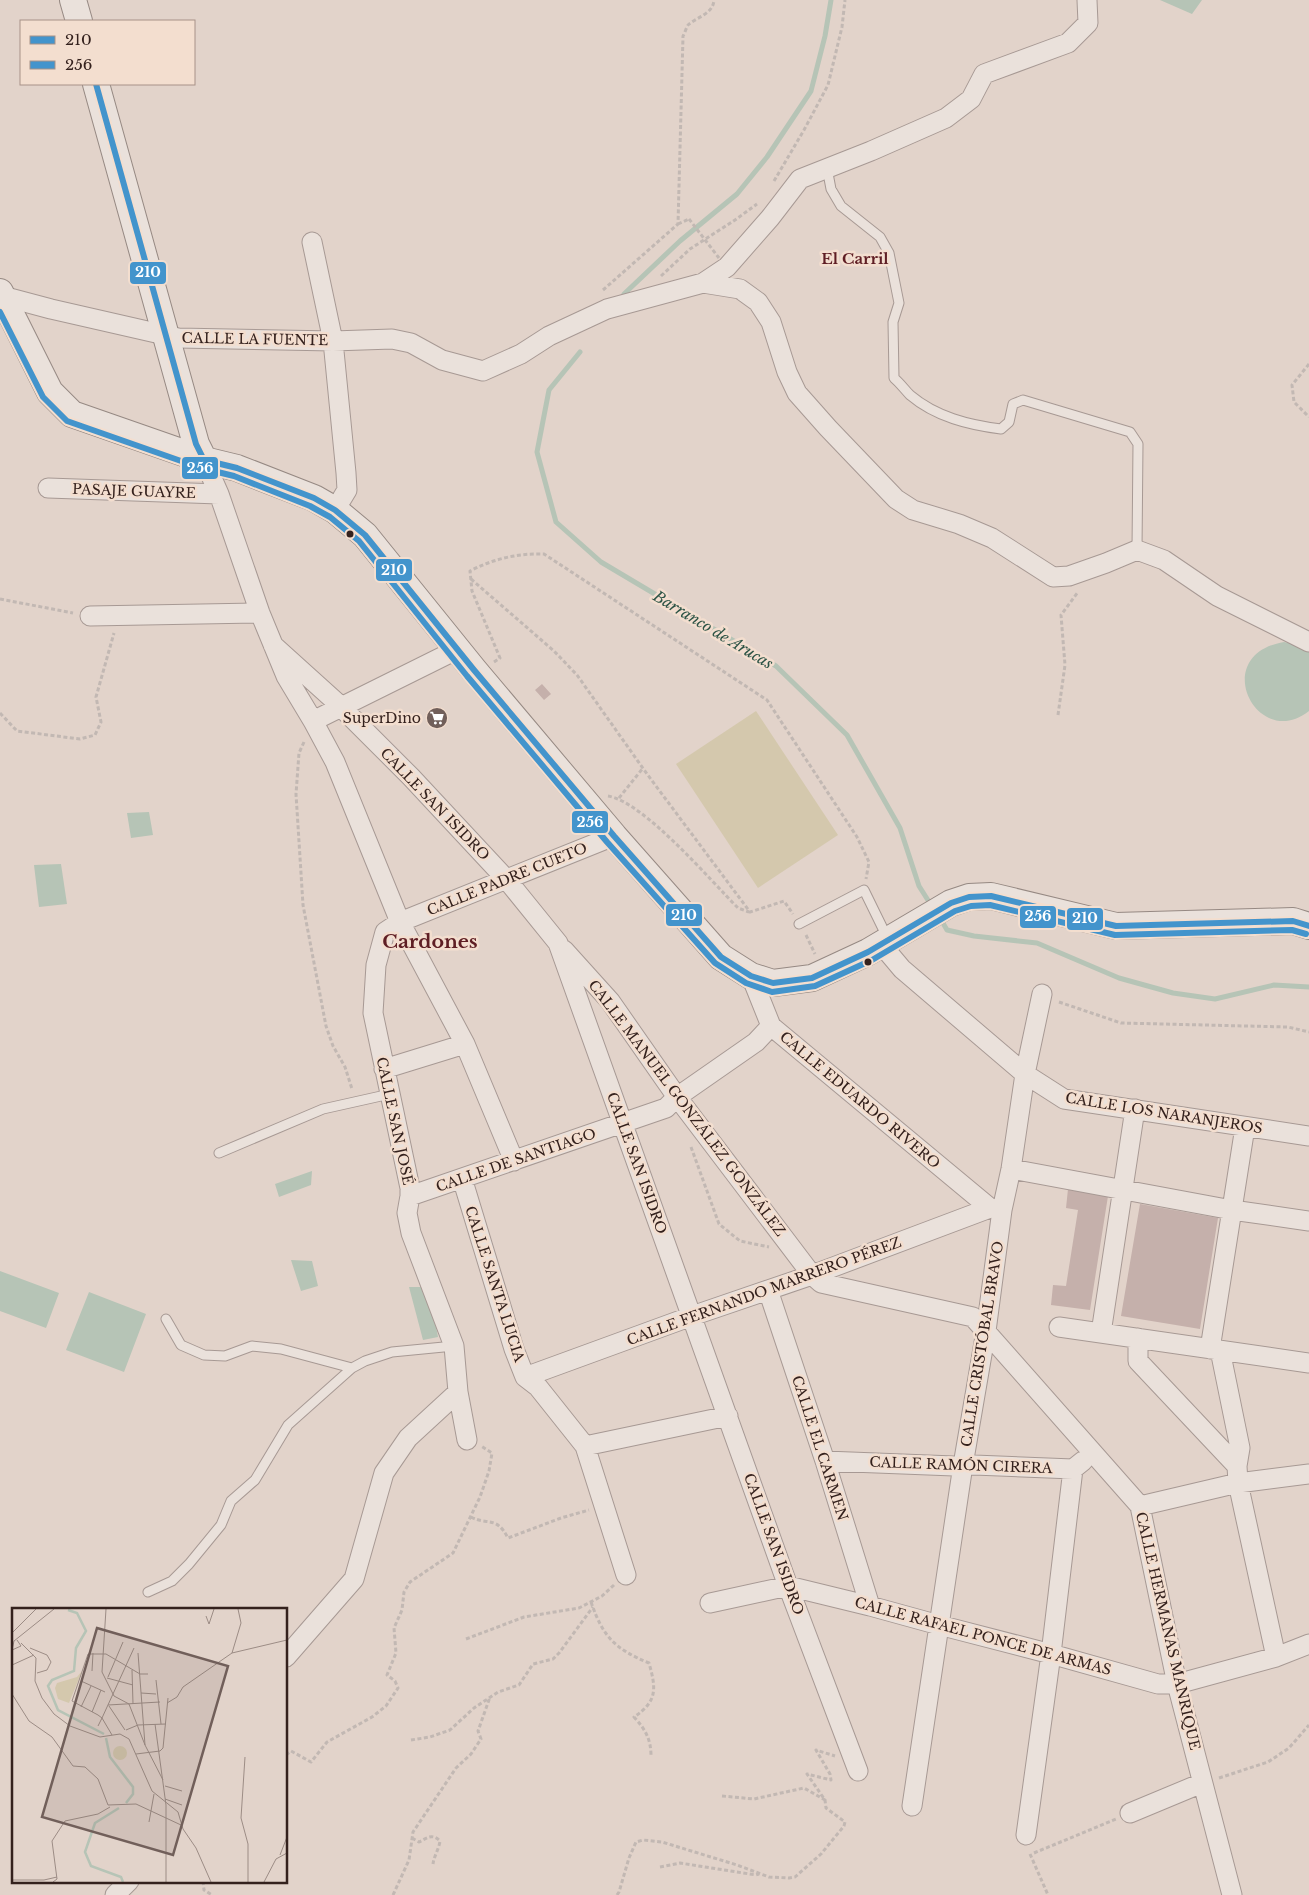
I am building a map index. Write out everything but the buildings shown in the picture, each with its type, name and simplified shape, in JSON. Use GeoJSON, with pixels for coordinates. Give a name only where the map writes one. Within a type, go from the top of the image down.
{"type":"FeatureCollection","features":[{"type":"Feature","properties":{"kind":"street"},"geometry":{"type":"LineString","coordinates":[[73,0],[79,20]]}},
{"type":"Feature","properties":{"kind":"street"},"geometry":{"type":"LineString","coordinates":[[653,296],[703,283],[726,267],[770,218],[800,179],[871,151],[946,118],[971,99],[984,74],[1068,43],[1088,23],[1087,0]]}},
{"type":"Feature","properties":{"kind":"street"},"geometry":{"type":"LineString","coordinates":[[96,85],[196,444],[219,494],[260,613],[286,676],[335,762],[400,922],[465,1044],[514,1161]]}},
{"type":"Feature","properties":{"kind":"street"},"geometry":{"type":"LineString","coordinates":[[312,242],[333,341],[346,482],[346,490],[335,510]]}},
{"type":"Feature","properties":{"kind":"street"},"geometry":{"type":"LineString","coordinates":[[703,283],[740,289],[758,302],[771,322],[787,372],[797,393],[896,499],[913,510],[959,524],[992,538],[1053,578],[1069,576],[1137,550],[1164,560],[1217,596],[1309,642]]}},
{"type":"Feature","properties":{"kind":"street"},"geometry":{"type":"LineString","coordinates":[[1,294],[50,392],[72,414],[204,460],[237,468],[314,498],[335,510],[365,535],[466,660],[614,836],[721,957],[751,976],[773,982],[812,978],[884,942],[951,902],[969,897],[991,896],[1116,926],[1284,922],[1309,926]]}},
{"type":"Feature","properties":{"kind":"street","name":"CALLE LA FUENTE"},"geometry":{"type":"LineString","coordinates":[[1,294],[51,309],[178,338],[333,341],[392,338],[411,343],[442,360],[482,370],[522,354],[548,336],[607,309],[653,296]]}},
{"type":"Feature","properties":{"kind":"street"},"geometry":{"type":"LineString","coordinates":[[160,445],[180,429],[187,411]]}},
{"type":"Feature","properties":{"kind":"street","name":"PASAJE GUAYRE"},"geometry":{"type":"LineString","coordinates":[[48,488],[219,494]]}},
{"type":"Feature","properties":{"kind":"street"},"geometry":{"type":"LineString","coordinates":[[90,616],[260,613]]}},
{"type":"Feature","properties":{"kind":"street","name":"CALLE SAN ISIDRO"},"geometry":{"type":"LineString","coordinates":[[273,645],[410,777],[507,880],[558,943],[788,1586],[858,1771]]}},
{"type":"Feature","properties":{"kind":"street"},"geometry":{"type":"LineString","coordinates":[[313,721],[340,708],[466,660]]}},
{"type":"Feature","properties":{"kind":"street","name":"CALLE PADRE CUETO"},"geometry":{"type":"LineString","coordinates":[[400,922],[614,836]]}},
{"type":"Feature","properties":{"kind":"street","name":"CALLE SAN JOSÉ"},"geometry":{"type":"LineString","coordinates":[[400,922],[384,932],[376,965],[373,1013],[410,1196],[407,1213],[411,1233],[454,1346],[458,1392],[467,1440]]}},
{"type":"Feature","properties":{"kind":"street"},"geometry":{"type":"LineString","coordinates":[[884,942],[902,968],[1025,1074]]}},
{"type":"Feature","properties":{"kind":"street","name":"CALLE MANUEL GONZÁLEZ GONZÁLEZ"},"geometry":{"type":"LineString","coordinates":[[558,943],[610,1001],[691,1116],[812,1275]]}},
{"type":"Feature","properties":{"kind":"street","name":"CALLE EDUARDO RIVERO"},"geometry":{"type":"LineString","coordinates":[[751,976],[771,1026],[996,1209]]}},
{"type":"Feature","properties":{"kind":"street","name":"CALLE CRISTÓBAL BRAVO"},"geometry":{"type":"LineString","coordinates":[[912,1806],[963,1465],[986,1331],[996,1209],[1011,1169],[1025,1074],[1042,994]]}},
{"type":"Feature","properties":{"kind":"street","name":"CALLE DE SANTIAGO"},"geometry":{"type":"LineString","coordinates":[[410,1196],[666,1108],[677,1097],[756,1042],[771,1026]]}},
{"type":"Feature","properties":{"kind":"street"},"geometry":{"type":"LineString","coordinates":[[384,1069],[465,1044]]}},
{"type":"Feature","properties":{"kind":"street","name":"CALLE LOS NARANJEROS"},"geometry":{"type":"LineString","coordinates":[[1025,1074],[1064,1099],[1309,1136]]}},
{"type":"Feature","properties":{"kind":"street"},"geometry":{"type":"LineString","coordinates":[[1102,1333],[1135,1109]]}},
{"type":"Feature","properties":{"kind":"street"},"geometry":{"type":"LineString","coordinates":[[1246,1126],[1232,1210],[1215,1349],[1240,1448],[1238,1474],[1276,1657]]}},
{"type":"Feature","properties":{"kind":"street"},"geometry":{"type":"LineString","coordinates":[[1011,1169],[1232,1210],[1309,1221]]}},
{"type":"Feature","properties":{"kind":"street","name":"CALLE SANTA LUCIA"},"geometry":{"type":"LineString","coordinates":[[462,1178],[514,1349],[525,1377],[538,1387],[585,1446],[626,1575]]}},
{"type":"Feature","properties":{"kind":"street","name":"CALLE FERNANDO MARRERO PÉREZ"},"geometry":{"type":"LineString","coordinates":[[525,1377],[996,1209]]}},
{"type":"Feature","properties":{"kind":"street","name":"CALLE HERMANAS MANRIQUE"},"geometry":{"type":"LineString","coordinates":[[812,1275],[821,1283],[973,1316],[1140,1506],[1177,1684],[1232,1895]]}},
{"type":"Feature","properties":{"kind":"street","name":"CALLE EL CARMEN"},"geometry":{"type":"LineString","coordinates":[[768,1290],[825,1461],[870,1606]]}},
{"type":"Feature","properties":{"kind":"street"},"geometry":{"type":"LineString","coordinates":[[1060,1328],[1309,1362]]}},
{"type":"Feature","properties":{"kind":"street"},"geometry":{"type":"LineString","coordinates":[[1138,1338],[1138,1361],[1238,1474]]}},
{"type":"Feature","properties":{"kind":"street"},"geometry":{"type":"LineString","coordinates":[[288,1655],[354,1580],[384,1474],[408,1438],[458,1392]]}},
{"type":"Feature","properties":{"kind":"street"},"geometry":{"type":"LineString","coordinates":[[585,1446],[728,1416]]}},
{"type":"Feature","properties":{"kind":"street"},"geometry":{"type":"LineString","coordinates":[[1026,1835],[1051,1654],[1073,1469],[1093,1454]]}},
{"type":"Feature","properties":{"kind":"street","name":"CALLE RAMÓN CIRERA"},"geometry":{"type":"LineString","coordinates":[[825,1461],[1073,1469]]}},
{"type":"Feature","properties":{"kind":"street"},"geometry":{"type":"LineString","coordinates":[[1140,1506],[1238,1474],[1309,1474]]}},
{"type":"Feature","properties":{"kind":"street"},"geometry":{"type":"LineString","coordinates":[[710,1603],[788,1586]]}},
{"type":"Feature","properties":{"kind":"street","name":"CALLE RAFAEL PONCE DE ARMAS"},"geometry":{"type":"LineString","coordinates":[[788,1586],[870,1606],[1158,1684],[1177,1684]]}},
{"type":"Feature","properties":{"kind":"street"},"geometry":{"type":"LineString","coordinates":[[1177,1684],[1276,1657],[1309,1644]]}},
{"type":"Feature","properties":{"kind":"street"},"geometry":{"type":"LineString","coordinates":[[1130,1813],[1202,1783]]}},
{"type":"Feature","properties":{"kind":"street"},"geometry":{"type":"LineString","coordinates":[[115,1895],[128,1882]]}},
{"type":"Feature","properties":{"kind":"lane"},"geometry":{"type":"LineString","coordinates":[[827,168],[832,189],[841,206],[880,238],[889,253],[899,303],[893,322],[894,378],[911,396],[942,415],[974,425],[1001,429],[1009,422],[1013,404],[1023,400],[1130,432],[1138,444],[1137,550]]}},
{"type":"Feature","properties":{"kind":"lane"},"geometry":{"type":"LineString","coordinates":[[799,924],[864,890],[884,942]]}},
{"type":"Feature","properties":{"kind":"lane"},"geometry":{"type":"LineString","coordinates":[[220,1153],[323,1109],[390,1094]]}},
{"type":"Feature","properties":{"kind":"lane"},"geometry":{"type":"LineString","coordinates":[[166,1319],[181,1345],[204,1355],[225,1356],[252,1346],[281,1349],[352,1368]]}},
{"type":"Feature","properties":{"kind":"lane"},"geometry":{"type":"LineString","coordinates":[[148,1592],[172,1581],[189,1564],[221,1525],[231,1501],[255,1480],[288,1425],[352,1368],[365,1361],[392,1352],[454,1346]]}},
{"type":"Feature","properties":{"kind":"path"},"geometry":{"type":"LineString","coordinates":[[678,224],[683,36],[687,26],[708,12],[714,0]]}},
{"type":"Feature","properties":{"kind":"path"},"geometry":{"type":"LineString","coordinates":[[774,181],[828,85],[842,27],[845,0]]}},
{"type":"Feature","properties":{"kind":"path"},"geometry":{"type":"LineString","coordinates":[[653,296],[662,274],[690,249],[735,220],[764,198]]}},
{"type":"Feature","properties":{"kind":"path"},"geometry":{"type":"LineString","coordinates":[[601,292],[678,224],[689,219],[719,258]]}},
{"type":"Feature","properties":{"kind":"path"},"geometry":{"type":"LineString","coordinates":[[1309,364],[1292,385],[1294,402],[1309,417]]}},
{"type":"Feature","properties":{"kind":"path"},"geometry":{"type":"LineString","coordinates":[[466,660],[486,659],[494,663],[500,658],[472,592],[470,571],[488,562],[526,554],[544,554],[767,700],[857,837],[868,862],[864,890]]}},
{"type":"Feature","properties":{"kind":"path"},"geometry":{"type":"LineString","coordinates":[[1058,715],[1065,664],[1061,615],[1080,590],[1086,570]]}},
{"type":"Feature","properties":{"kind":"path"},"geometry":{"type":"LineString","coordinates":[[471,578],[554,650],[577,675],[643,768],[750,912]]}},
{"type":"Feature","properties":{"kind":"path"},"geometry":{"type":"LineString","coordinates":[[0,599],[90,616]]}},
{"type":"Feature","properties":{"kind":"path"},"geometry":{"type":"LineString","coordinates":[[0,713],[17,731],[80,739],[95,734],[101,722],[96,697],[119,615]]}},
{"type":"Feature","properties":{"kind":"path"},"geometry":{"type":"LineString","coordinates":[[313,721],[299,753],[296,794],[303,906],[326,1026],[333,1046],[345,1067],[356,1102]]}},
{"type":"Feature","properties":{"kind":"path"},"geometry":{"type":"LineString","coordinates":[[619,798],[643,768]]}},
{"type":"Feature","properties":{"kind":"path"},"geometry":{"type":"LineString","coordinates":[[589,807],[608,795],[619,798],[662,830],[738,908],[750,912],[784,901],[811,943],[822,973]]}},
{"type":"Feature","properties":{"kind":"path"},"geometry":{"type":"LineString","coordinates":[[1042,994],[1064,1005],[1120,1023],[1288,1027],[1309,1032]]}},
{"type":"Feature","properties":{"kind":"path"},"geometry":{"type":"LineString","coordinates":[[691,1116],[688,1139],[719,1224],[740,1241],[796,1253]]}},
{"type":"Feature","properties":{"kind":"path"},"geometry":{"type":"LineString","coordinates":[[288,1753],[291,1751],[311,1762],[328,1742],[372,1717],[386,1706],[398,1688],[394,1681],[386,1675],[396,1653],[394,1628],[402,1610],[404,1592],[410,1582],[453,1554],[471,1517],[489,1471],[492,1453],[486,1448],[467,1440]]}},
{"type":"Feature","properties":{"kind":"path"},"geometry":{"type":"LineString","coordinates":[[471,1517],[495,1523],[508,1538],[561,1518],[605,1506]]}},
{"type":"Feature","properties":{"kind":"path"},"geometry":{"type":"LineString","coordinates":[[466,1639],[524,1617],[579,1608],[602,1596],[626,1575]]}},
{"type":"Feature","properties":{"kind":"path"},"geometry":{"type":"LineString","coordinates":[[591,1602],[598,1621],[611,1642],[628,1655],[649,1663],[654,1683],[654,1692],[646,1709],[634,1717],[646,1730],[651,1746],[651,1756]]}},
{"type":"Feature","properties":{"kind":"path"},"geometry":{"type":"LineString","coordinates":[[411,1740],[430,1737],[450,1730],[474,1708],[490,1697],[498,1692],[519,1685],[533,1664],[553,1659],[559,1653],[593,1607]]}},
{"type":"Feature","properties":{"kind":"path"},"geometry":{"type":"LineString","coordinates":[[393,1895],[409,1860],[413,1832],[456,1768],[471,1754],[481,1739],[478,1731],[490,1697]]}},
{"type":"Feature","properties":{"kind":"path"},"geometry":{"type":"LineString","coordinates":[[1202,1783],[1268,1762],[1289,1748],[1309,1725]]}},
{"type":"Feature","properties":{"kind":"path"},"geometry":{"type":"LineString","coordinates":[[617,1895],[636,1842],[643,1840],[662,1842],[769,1877],[795,1877],[821,1854],[844,1826],[844,1822],[826,1808],[825,1800],[807,1774],[831,1780],[830,1774],[816,1750],[838,1757],[848,1770],[858,1771]]}},
{"type":"Feature","properties":{"kind":"path"},"geometry":{"type":"LineString","coordinates":[[722,1796],[754,1799],[804,1788],[825,1800]]}},
{"type":"Feature","properties":{"kind":"path"},"geometry":{"type":"LineString","coordinates":[[1030,1854],[1130,1813]]}},
{"type":"Feature","properties":{"kind":"path"},"geometry":{"type":"LineString","coordinates":[[1026,1835],[1030,1854],[1048,1895]]}},
{"type":"Feature","properties":{"kind":"path"},"geometry":{"type":"LineString","coordinates":[[412,1838],[419,1842],[431,1836],[436,1837],[440,1841],[432,1864]]}},
{"type":"Feature","properties":{"kind":"path"},"geometry":{"type":"LineString","coordinates":[[660,1867],[680,1863],[729,1872],[760,1874]]}},
{"type":"Feature","properties":{"kind":"path"},"geometry":{"type":"LineString","coordinates":[[203,1882],[204,1890],[212,1895]]}},
{"type":"Feature","properties":{"kind":"shaded area"},"geometry":{"type":"Polygon","coordinates":[[[1160,0],[1202,0],[1192,14],[1160,0]]]}},
{"type":"Feature","properties":{"kind":"shaded area"},"geometry":{"type":"Polygon","coordinates":[[[1284,642],[1297,645],[1309,652],[1309,711],[1290,720],[1272,719],[1258,711],[1248,697],[1245,680],[1249,664],[1261,650],[1284,642]]]}},
{"type":"Feature","properties":{"kind":"shaded area"},"geometry":{"type":"Polygon","coordinates":[[[756,711],[838,835],[758,888],[676,764],[756,711]]]}},
{"type":"Feature","properties":{"kind":"shaded area"},"geometry":{"type":"Polygon","coordinates":[[[149,812],[153,835],[131,838],[127,813],[149,812]]]}},
{"type":"Feature","properties":{"kind":"shaded area"},"geometry":{"type":"Polygon","coordinates":[[[61,864],[67,904],[39,907],[34,865],[61,864]]]}},
{"type":"Feature","properties":{"kind":"shaded area"},"geometry":{"type":"Polygon","coordinates":[[[312,1171],[311,1185],[279,1197],[275,1184],[312,1171]]]}},
{"type":"Feature","properties":{"kind":"shaded area"},"geometry":{"type":"Polygon","coordinates":[[[291,1260],[312,1261],[318,1286],[301,1291],[291,1260]]]}},
{"type":"Feature","properties":{"kind":"shaded area"},"geometry":{"type":"Polygon","coordinates":[[[0,1271],[59,1293],[46,1328],[0,1311],[0,1271]]]}},
{"type":"Feature","properties":{"kind":"shaded area"},"geometry":{"type":"Polygon","coordinates":[[[409,1287],[422,1287],[434,1315],[438,1337],[423,1340],[409,1287]]]}},
{"type":"Feature","properties":{"kind":"shaded area"},"geometry":{"type":"Polygon","coordinates":[[[89,1292],[146,1314],[124,1372],[66,1350],[89,1292]]]}},
{"type":"Feature","properties":{"kind":"waterway","name":"Barranco de Arucas"},"geometry":{"type":"LineString","coordinates":[[624,294],[680,241],[737,194],[767,157],[811,91],[825,36],[831,0]]}},
{"type":"Feature","properties":{"kind":"waterway","name":"Barranco de Arucas"},"geometry":{"type":"LineString","coordinates":[[580,352],[549,390],[537,452],[556,522],[601,562],[776,666],[847,735],[900,828],[919,886],[931,905]]}},
{"type":"Feature","properties":{"kind":"waterway","name":"Barranco de Arucas"},"geometry":{"type":"LineString","coordinates":[[940,918],[947,930],[974,936],[1037,943],[1119,978],[1173,993],[1215,999],[1274,985],[1309,987]]}},
{"type":"Feature","properties":{"kind":"transit line","name":"210"},"geometry":{"type":"LineString","coordinates":[[96,85],[196,444],[204,460]]}},
{"type":"Feature","properties":{"kind":"transit line","name":"256"},"geometry":{"type":"LineString","coordinates":[[0,312],[43,397],[67,421],[201,468],[234,476],[310,506],[330,517],[359,541],[467,676],[607,842],[715,963],[746,983],[772,992],[815,986],[872,960],[955,911],[971,906],[990,905],[1115,935],[1292,930],[1306,934]]}},
{"type":"Feature","properties":{"kind":"transit line","name":"210"},"geometry":{"type":"LineString","coordinates":[[204,460],[237,468],[314,498],[335,510],[365,535],[474,670],[614,836],[721,957],[751,976],[773,983],[812,978],[868,952],[951,903],[969,897],[991,896],[1116,926],[1293,921],[1309,926]]}},
{"type":"Feature","properties":{"kind":"place","name":"SuperDino"},"geometry":{"type":"Point","coordinates":[437,718]}},
{"type":"Feature","properties":{"kind":"district","name":"El Carril"},"geometry":{"type":"Point","coordinates":[855,259]}},
{"type":"Feature","properties":{"kind":"district","name":"Cardones"},"geometry":{"type":"Point","coordinates":[430,941]}}]}
